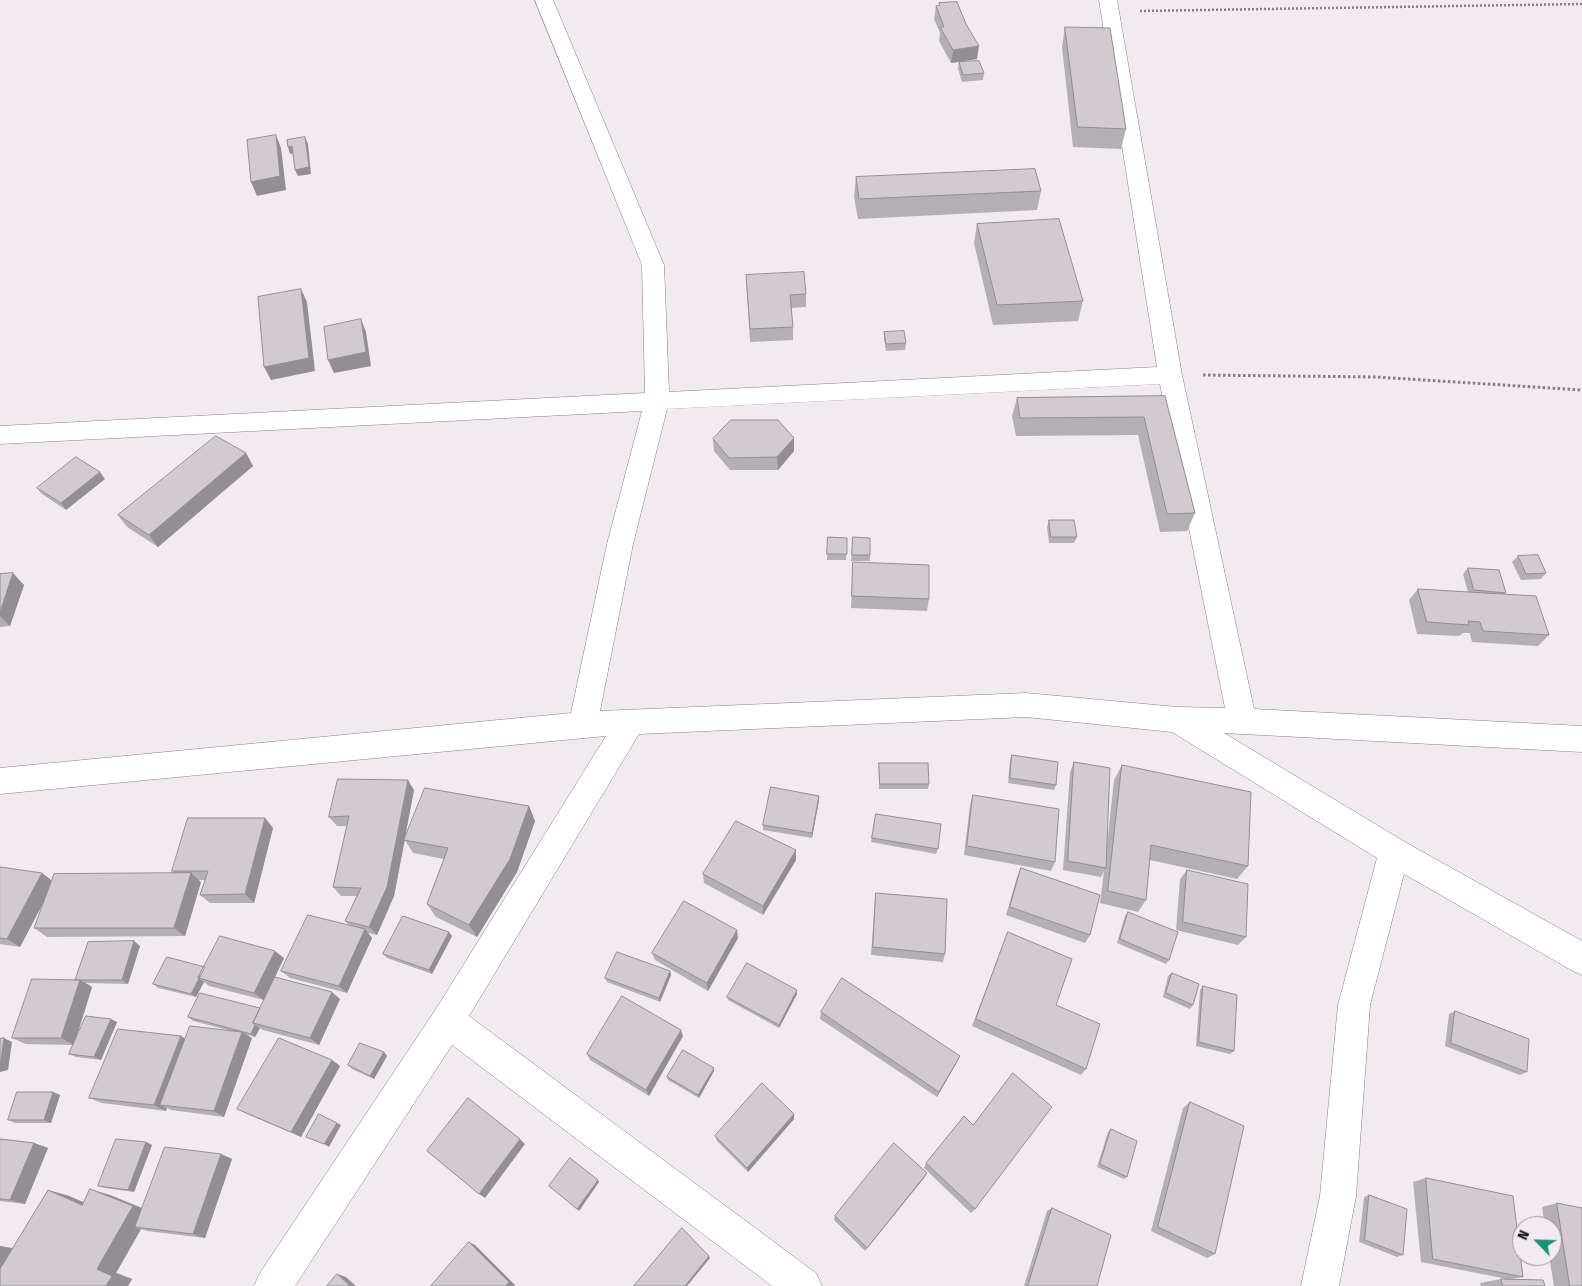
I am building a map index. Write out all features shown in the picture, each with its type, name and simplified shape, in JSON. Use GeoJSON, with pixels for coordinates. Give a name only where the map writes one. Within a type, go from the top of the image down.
{"type":"FeatureCollection","features":[{"type":"Feature","properties":{"kind":"street"},"geometry":{"type":"LineString","coordinates":[[544,0],[653,265],[657,401],[620,544],[583,724]]}},
{"type":"Feature","properties":{"kind":"street"},"geometry":{"type":"LineString","coordinates":[[1109,6],[1170,375],[1242,720]]}},
{"type":"Feature","properties":{"kind":"street"},"geometry":{"type":"LineString","coordinates":[[0,435],[1170,375]]}},
{"type":"Feature","properties":{"kind":"street"},"geometry":{"type":"LineString","coordinates":[[0,781],[583,724],[1026,705],[1177,720],[1242,720],[1582,739]]}},
{"type":"Feature","properties":{"kind":"street"},"geometry":{"type":"LineString","coordinates":[[1177,720],[1394,852],[1582,959]]}},
{"type":"Feature","properties":{"kind":"street"},"geometry":{"type":"LineString","coordinates":[[273,1286],[448,1021],[631,721]]}},
{"type":"Feature","properties":{"kind":"street"},"geometry":{"type":"LineString","coordinates":[[1320,1286],[1338,1196],[1354,1005],[1374,935],[1394,852]]}},
{"type":"Feature","properties":{"kind":"street"},"geometry":{"type":"LineString","coordinates":[[448,1021],[803,1286]]}},
{"type":"Feature","properties":{"kind":"path"},"geometry":{"type":"LineString","coordinates":[[1109,6],[1582,4]]}},
{"type":"Feature","properties":{"kind":"path"},"geometry":{"type":"LineString","coordinates":[[1170,375],[1376,377],[1582,390]]}},
{"type":"Feature","properties":{"kind":"building"},"geometry":{"type":"Polygon","coordinates":[[[957,2],[966,24],[979,46],[953,50],[940,27],[944,27],[936,6],[940,5],[939,3],[957,2]]]}},
{"type":"Feature","properties":{"kind":"building"},"geometry":{"type":"Polygon","coordinates":[[[1065,27],[1110,28],[1126,129],[1078,127],[1065,27]]]}},
{"type":"Feature","properties":{"kind":"building"},"geometry":{"type":"Polygon","coordinates":[[[979,61],[984,73],[963,75],[959,62],[979,61]]]}},
{"type":"Feature","properties":{"kind":"building"},"geometry":{"type":"Polygon","coordinates":[[[276,135],[280,176],[251,182],[247,140],[276,135]]]}},
{"type":"Feature","properties":{"kind":"building"},"geometry":{"type":"Polygon","coordinates":[[[305,137],[309,167],[295,170],[292,146],[288,147],[287,140],[305,137]]]}},
{"type":"Feature","properties":{"kind":"building"},"geometry":{"type":"Polygon","coordinates":[[[1035,169],[1041,191],[859,199],[856,177],[1035,169]]]}},
{"type":"Feature","properties":{"kind":"building"},"geometry":{"type":"Polygon","coordinates":[[[1059,219],[1083,301],[997,305],[977,224],[1059,219]]]}},
{"type":"Feature","properties":{"kind":"building"},"geometry":{"type":"Polygon","coordinates":[[[804,272],[806,294],[790,295],[793,327],[750,329],[746,275],[804,272]]]}},
{"type":"Feature","properties":{"kind":"building"},"geometry":{"type":"Polygon","coordinates":[[[301,289],[309,358],[264,367],[258,297],[301,289]]]}},
{"type":"Feature","properties":{"kind":"building"},"geometry":{"type":"Polygon","coordinates":[[[361,319],[366,352],[328,360],[324,327],[361,319]]]}},
{"type":"Feature","properties":{"kind":"building"},"geometry":{"type":"Polygon","coordinates":[[[904,331],[906,343],[886,344],[884,332],[904,331]]]}},
{"type":"Feature","properties":{"kind":"building"},"geometry":{"type":"Polygon","coordinates":[[[1165,396],[1195,513],[1167,514],[1144,417],[1020,418],[1017,398],[1165,396]]]}},
{"type":"Feature","properties":{"kind":"building"},"geometry":{"type":"Polygon","coordinates":[[[731,420],[778,420],[794,438],[777,457],[729,458],[713,439],[731,420]]]}},
{"type":"Feature","properties":{"kind":"building"},"geometry":{"type":"Polygon","coordinates":[[[216,436],[246,453],[149,535],[118,515],[216,436]]]}},
{"type":"Feature","properties":{"kind":"building"},"geometry":{"type":"Polygon","coordinates":[[[76,457],[100,472],[61,503],[37,488],[76,457]]]}},
{"type":"Feature","properties":{"kind":"building"},"geometry":{"type":"Polygon","coordinates":[[[1049,520],[1074,520],[1077,537],[1051,537],[1049,520]]]}},
{"type":"Feature","properties":{"kind":"building"},"geometry":{"type":"Polygon","coordinates":[[[828,537],[847,538],[847,554],[827,554],[828,537]]]}},
{"type":"Feature","properties":{"kind":"building"},"geometry":{"type":"Polygon","coordinates":[[[853,537],[870,538],[870,555],[852,555],[853,537]]]}},
{"type":"Feature","properties":{"kind":"building"},"geometry":{"type":"Polygon","coordinates":[[[1538,555],[1546,573],[1526,574],[1518,556],[1538,555]]]}},
{"type":"Feature","properties":{"kind":"building"},"geometry":{"type":"Polygon","coordinates":[[[853,562],[929,565],[929,599],[852,596],[853,562]]]}},
{"type":"Feature","properties":{"kind":"building"},"geometry":{"type":"Polygon","coordinates":[[[1468,568],[1499,570],[1506,593],[1474,590],[1468,568]]]}},
{"type":"Feature","properties":{"kind":"building"},"geometry":{"type":"Polygon","coordinates":[[[13,573],[0,612],[0,574],[13,573]]]}},
{"type":"Feature","properties":{"kind":"building"},"geometry":{"type":"Polygon","coordinates":[[[1418,589],[1536,596],[1549,635],[1483,631],[1480,622],[1468,621],[1469,625],[1427,622],[1418,589]]]}},
{"type":"Feature","properties":{"kind":"building"},"geometry":{"type":"Polygon","coordinates":[[[1012,755],[1058,762],[1056,785],[1010,778],[1012,755]]]}},
{"type":"Feature","properties":{"kind":"building"},"geometry":{"type":"Polygon","coordinates":[[[1074,762],[1110,768],[1106,868],[1068,861],[1074,762]]]}},
{"type":"Feature","properties":{"kind":"building"},"geometry":{"type":"Polygon","coordinates":[[[879,763],[928,763],[929,784],[880,784],[879,763]]]}},
{"type":"Feature","properties":{"kind":"building"},"geometry":{"type":"Polygon","coordinates":[[[1122,765],[1251,792],[1248,866],[1151,845],[1146,900],[1108,891],[1122,765]]]}},
{"type":"Feature","properties":{"kind":"building"},"geometry":{"type":"Polygon","coordinates":[[[338,779],[408,780],[387,887],[369,927],[345,921],[361,888],[333,887],[349,816],[329,817],[338,779]]]}},
{"type":"Feature","properties":{"kind":"building"},"geometry":{"type":"Polygon","coordinates":[[[771,787],[819,796],[812,833],[763,825],[771,787]]]}},
{"type":"Feature","properties":{"kind":"building"},"geometry":{"type":"Polygon","coordinates":[[[425,788],[529,806],[510,859],[469,925],[427,904],[448,848],[404,840],[425,788]]]}},
{"type":"Feature","properties":{"kind":"building"},"geometry":{"type":"Polygon","coordinates":[[[973,795],[1059,809],[1055,862],[967,846],[973,795]]]}},
{"type":"Feature","properties":{"kind":"building"},"geometry":{"type":"Polygon","coordinates":[[[876,814],[941,824],[938,849],[872,838],[876,814]]]}},
{"type":"Feature","properties":{"kind":"building"},"geometry":{"type":"Polygon","coordinates":[[[188,818],[265,818],[245,894],[200,895],[208,871],[172,871],[188,818]]]}},
{"type":"Feature","properties":{"kind":"building"},"geometry":{"type":"Polygon","coordinates":[[[736,821],[796,850],[763,906],[703,874],[736,821]]]}},
{"type":"Feature","properties":{"kind":"building"},"geometry":{"type":"Polygon","coordinates":[[[0,867],[42,873],[7,939],[0,938],[0,867]]]}},
{"type":"Feature","properties":{"kind":"building"},"geometry":{"type":"Polygon","coordinates":[[[1021,868],[1100,895],[1090,935],[1010,907],[1021,868]]]}},
{"type":"Feature","properties":{"kind":"building"},"geometry":{"type":"Polygon","coordinates":[[[1187,870],[1248,884],[1246,937],[1183,922],[1187,870]]]}},
{"type":"Feature","properties":{"kind":"building"},"geometry":{"type":"Polygon","coordinates":[[[191,873],[174,928],[34,928],[54,874],[191,873]]]}},
{"type":"Feature","properties":{"kind":"building"},"geometry":{"type":"Polygon","coordinates":[[[876,893],[947,899],[945,954],[873,947],[876,893]]]}},
{"type":"Feature","properties":{"kind":"building"},"geometry":{"type":"Polygon","coordinates":[[[684,901],[737,930],[707,983],[652,953],[684,901]]]}},
{"type":"Feature","properties":{"kind":"building"},"geometry":{"type":"Polygon","coordinates":[[[1128,912],[1178,932],[1169,960],[1120,939],[1128,912]]]}},
{"type":"Feature","properties":{"kind":"building"},"geometry":{"type":"Polygon","coordinates":[[[308,915],[365,929],[339,986],[281,971],[308,915]]]}},
{"type":"Feature","properties":{"kind":"building"},"geometry":{"type":"Polygon","coordinates":[[[403,916],[449,932],[429,970],[383,954],[403,916]]]}},
{"type":"Feature","properties":{"kind":"building"},"geometry":{"type":"Polygon","coordinates":[[[1008,932],[1072,959],[1056,1005],[1100,1024],[1086,1069],[976,1019],[1008,932]]]}},
{"type":"Feature","properties":{"kind":"building"},"geometry":{"type":"Polygon","coordinates":[[[220,936],[275,951],[254,993],[198,978],[220,936]]]}},
{"type":"Feature","properties":{"kind":"building"},"geometry":{"type":"Polygon","coordinates":[[[134,941],[122,980],[75,980],[88,942],[134,941]]]}},
{"type":"Feature","properties":{"kind":"building"},"geometry":{"type":"Polygon","coordinates":[[[617,952],[670,971],[659,998],[605,978],[617,952]]]}},
{"type":"Feature","properties":{"kind":"building"},"geometry":{"type":"Polygon","coordinates":[[[167,957],[205,967],[191,994],[153,984],[167,957]]]}},
{"type":"Feature","properties":{"kind":"building"},"geometry":{"type":"Polygon","coordinates":[[[747,963],[797,990],[779,1025],[727,997],[747,963]]]}},
{"type":"Feature","properties":{"kind":"building"},"geometry":{"type":"Polygon","coordinates":[[[1172,973],[1199,984],[1193,1005],[1166,993],[1172,973]]]}},
{"type":"Feature","properties":{"kind":"building"},"geometry":{"type":"Polygon","coordinates":[[[275,977],[332,992],[310,1038],[253,1023],[275,977]]]}},
{"type":"Feature","properties":{"kind":"building"},"geometry":{"type":"Polygon","coordinates":[[[842,978],[960,1056],[939,1092],[821,1012],[842,978]]]}},
{"type":"Feature","properties":{"kind":"building"},"geometry":{"type":"Polygon","coordinates":[[[32,979],[80,980],[61,1038],[12,1038],[32,979]]]}},
{"type":"Feature","properties":{"kind":"building"},"geometry":{"type":"Polygon","coordinates":[[[1203,986],[1237,995],[1234,1051],[1199,1042],[1203,986]]]}},
{"type":"Feature","properties":{"kind":"building"},"geometry":{"type":"Polygon","coordinates":[[[200,993],[260,1008],[253,1023],[255,1025],[251,1034],[188,1017],[200,993]]]}},
{"type":"Feature","properties":{"kind":"building"},"geometry":{"type":"Polygon","coordinates":[[[622,996],[681,1030],[646,1090],[587,1054],[622,996]]]}},
{"type":"Feature","properties":{"kind":"building"},"geometry":{"type":"Polygon","coordinates":[[[1455,1011],[1529,1039],[1527,1072],[1451,1043],[1455,1011]]]}},
{"type":"Feature","properties":{"kind":"building"},"geometry":{"type":"Polygon","coordinates":[[[86,1016],[111,1019],[94,1057],[69,1054],[86,1016]]]}},
{"type":"Feature","properties":{"kind":"building"},"geometry":{"type":"Polygon","coordinates":[[[190,1026],[242,1032],[214,1111],[160,1105],[190,1026]]]}},
{"type":"Feature","properties":{"kind":"building"},"geometry":{"type":"Polygon","coordinates":[[[118,1029],[181,1036],[154,1105],[89,1098],[118,1029]]]}},
{"type":"Feature","properties":{"kind":"building"},"geometry":{"type":"Polygon","coordinates":[[[4,1038],[0,1067],[0,1039],[4,1038]]]}},
{"type":"Feature","properties":{"kind":"building"},"geometry":{"type":"Polygon","coordinates":[[[279,1038],[332,1060],[291,1132],[237,1109],[279,1038]]]}},
{"type":"Feature","properties":{"kind":"building"},"geometry":{"type":"Polygon","coordinates":[[[360,1043],[384,1052],[370,1076],[348,1065],[360,1043]]]}},
{"type":"Feature","properties":{"kind":"building"},"geometry":{"type":"Polygon","coordinates":[[[683,1050],[714,1068],[698,1095],[667,1077],[683,1050]]]}},
{"type":"Feature","properties":{"kind":"building"},"geometry":{"type":"Polygon","coordinates":[[[1013,1073],[1052,1107],[975,1209],[926,1163],[964,1116],[973,1125],[1013,1073]]]}},
{"type":"Feature","properties":{"kind":"building"},"geometry":{"type":"Polygon","coordinates":[[[762,1083],[794,1114],[747,1168],[715,1136],[762,1083]]]}},
{"type":"Feature","properties":{"kind":"building"},"geometry":{"type":"Polygon","coordinates":[[[17,1092],[53,1092],[44,1120],[8,1120],[17,1092]]]}},
{"type":"Feature","properties":{"kind":"building"},"geometry":{"type":"Polygon","coordinates":[[[468,1098],[520,1139],[479,1194],[427,1151],[468,1098]]]}},
{"type":"Feature","properties":{"kind":"building"},"geometry":{"type":"Polygon","coordinates":[[[1190,1102],[1244,1126],[1215,1254],[1158,1227],[1190,1102]]]}},
{"type":"Feature","properties":{"kind":"building"},"geometry":{"type":"Polygon","coordinates":[[[319,1114],[337,1123],[324,1144],[306,1137],[319,1114]]]}},
{"type":"Feature","properties":{"kind":"building"},"geometry":{"type":"Polygon","coordinates":[[[1111,1129],[1137,1141],[1127,1177],[1100,1164],[1111,1129]]]}},
{"type":"Feature","properties":{"kind":"building"},"geometry":{"type":"Polygon","coordinates":[[[0,1139],[34,1143],[10,1200],[0,1199],[0,1139]]]}},
{"type":"Feature","properties":{"kind":"building"},"geometry":{"type":"Polygon","coordinates":[[[116,1139],[146,1142],[128,1190],[98,1186],[116,1139]]]}},
{"type":"Feature","properties":{"kind":"building"},"geometry":{"type":"Polygon","coordinates":[[[894,1143],[927,1173],[867,1248],[835,1216],[894,1143]]]}},
{"type":"Feature","properties":{"kind":"building"},"geometry":{"type":"Polygon","coordinates":[[[165,1147],[221,1154],[193,1234],[135,1227],[165,1147]]]}},
{"type":"Feature","properties":{"kind":"building"},"geometry":{"type":"Polygon","coordinates":[[[570,1158],[598,1180],[577,1209],[549,1186],[570,1158]]]}},
{"type":"Feature","properties":{"kind":"building"},"geometry":{"type":"Polygon","coordinates":[[[1426,1178],[1513,1196],[1515,1216],[1512,1216],[1512,1266],[1522,1266],[1523,1277],[1433,1259],[1426,1178]]]}},
{"type":"Feature","properties":{"kind":"building"},"geometry":{"type":"Polygon","coordinates":[[[90,1189],[133,1206],[97,1269],[112,1276],[106,1286],[0,1286],[0,1269],[48,1190],[82,1205],[90,1189]]]}},
{"type":"Feature","properties":{"kind":"building"},"geometry":{"type":"Polygon","coordinates":[[[1369,1195],[1407,1209],[1403,1255],[1365,1240],[1369,1195]]]}},
{"type":"Feature","properties":{"kind":"building"},"geometry":{"type":"Polygon","coordinates":[[[1557,1203],[1582,1208],[1582,1286],[1570,1286],[1562,1235],[1562,1216],[1559,1216],[1557,1203]]]}},
{"type":"Feature","properties":{"kind":"building"},"geometry":{"type":"Polygon","coordinates":[[[1052,1208],[1111,1235],[1097,1286],[1028,1286],[1052,1208]]]}},
{"type":"Feature","properties":{"kind":"building"},"geometry":{"type":"Polygon","coordinates":[[[682,1228],[709,1256],[685,1286],[634,1286],[682,1228]]]}},
{"type":"Feature","properties":{"kind":"building"},"geometry":{"type":"Polygon","coordinates":[[[469,1242],[509,1282],[506,1286],[431,1286],[469,1242]]]}},
{"type":"Feature","properties":{"kind":"building"},"geometry":{"type":"Polygon","coordinates":[[[337,1274],[350,1286],[327,1286],[337,1274]]]}},
{"type":"Feature","properties":{"kind":"building"},"geometry":{"type":"Polygon","coordinates":[[[1501,1279],[1543,1280],[1545,1286],[1503,1286],[1501,1279]]]}}]}
